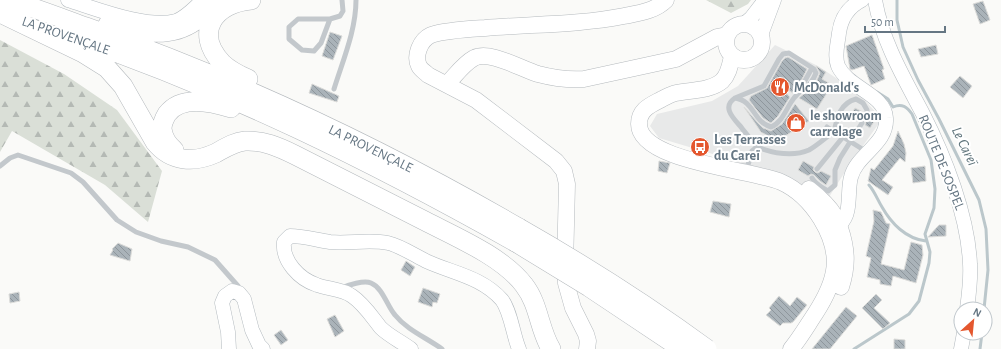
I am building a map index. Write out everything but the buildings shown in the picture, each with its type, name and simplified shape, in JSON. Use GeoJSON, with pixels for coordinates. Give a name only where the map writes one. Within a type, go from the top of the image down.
{"type":"FeatureCollection","features":[{"type":"Feature","properties":{"kind":"highway"},"geometry":{"type":"LineString","coordinates":[[6,7],[158,33],[178,30],[189,25],[219,0]]}},
{"type":"Feature","properties":{"kind":"highway"},"geometry":{"type":"LineString","coordinates":[[251,0],[227,6],[218,12],[213,20],[208,36],[210,44],[218,59],[225,66],[235,72],[315,114],[373,149]]}},
{"type":"Feature","properties":{"kind":"highway"},"geometry":{"type":"LineString","coordinates":[[6,7],[107,68],[123,86],[159,147],[176,158],[188,160],[209,156],[234,144],[245,141],[272,145],[295,155],[456,238],[495,260],[519,279],[525,286],[533,302],[544,335],[551,349]]}},
{"type":"Feature","properties":{"kind":"highway","name":"LA PROVENÇALE"},"geometry":{"type":"LineString","coordinates":[[6,7],[224,95],[297,128],[518,235],[595,273],[665,319],[707,349]]}},
{"type":"Feature","properties":{"kind":"highway","name":"LA PROVENÇALE"},"geometry":{"type":"LineString","coordinates":[[6,7],[111,36],[207,73],[275,102],[373,149],[470,199],[589,287],[682,349]]}},
{"type":"Feature","properties":{"kind":"highway"},"geometry":{"type":"LineString","coordinates":[[193,159],[179,154],[172,149],[163,134],[162,125],[165,117],[173,108],[181,104],[201,102],[214,104],[297,128]]}},
{"type":"Feature","properties":{"kind":"main road"},"geometry":{"type":"LineString","coordinates":[[587,349],[588,341],[586,334],[573,308],[566,284],[565,266],[568,192],[564,171],[556,161],[476,100],[423,71],[418,64],[418,54],[420,46],[425,39],[431,35],[476,28],[561,24],[608,19],[649,10],[662,4],[666,0]]}},
{"type":"Feature","properties":{"kind":"main road"},"geometry":{"type":"LineString","coordinates":[[729,47],[737,59],[748,60],[759,54],[763,41],[761,35],[754,26],[744,24],[737,25],[731,29],[729,47],[729,71],[723,80],[707,88],[674,94],[651,103],[641,114],[639,128],[647,140],[679,157],[702,164],[782,182],[838,223]]}},
{"type":"Feature","properties":{"kind":"main road"},"geometry":{"type":"LineString","coordinates":[[447,84],[466,63],[482,55],[491,56],[536,74],[572,80],[584,79],[676,59],[706,43],[716,48],[729,47]]}},
{"type":"Feature","properties":{"kind":"main road"},"geometry":{"type":"LineString","coordinates":[[659,100],[676,102],[694,100],[719,93],[733,83],[748,60]]}},
{"type":"Feature","properties":{"kind":"main road"},"geometry":{"type":"LineString","coordinates":[[662,149],[681,148],[744,164],[777,170],[804,184],[818,196],[835,216],[838,223],[834,252],[835,267],[833,281],[827,295],[796,343]]}},
{"type":"Feature","properties":{"kind":"street"},"geometry":{"type":"LineString","coordinates":[[68,0],[136,20],[164,23],[177,20],[188,14],[203,0]]}},
{"type":"Feature","properties":{"kind":"street"},"geometry":{"type":"LineString","coordinates":[[744,24],[752,18],[765,0]]}},
{"type":"Feature","properties":{"kind":"street"},"geometry":{"type":"LineString","coordinates":[[761,35],[774,0]]}},
{"type":"Feature","properties":{"kind":"street"},"geometry":{"type":"LineString","coordinates":[[838,223],[851,176],[856,167],[878,141],[884,131],[886,121],[885,111],[879,102],[845,76],[838,66],[836,56],[842,18],[848,9],[862,0]]}},
{"type":"Feature","properties":{"kind":"street","name":"ROUTE DE SOSPEL"},"geometry":{"type":"LineString","coordinates":[[875,0],[886,38],[897,65],[937,141],[963,213],[970,264],[968,301]]}},
{"type":"Feature","properties":{"kind":"street"},"geometry":{"type":"LineString","coordinates":[[411,349],[382,329],[356,298],[337,290],[315,285],[297,274],[288,261],[283,250],[284,242],[290,236],[303,236],[330,242],[388,243],[428,262],[470,278],[489,289],[502,301],[510,318],[519,349]]}},
{"type":"Feature","properties":{"kind":"street"},"geometry":{"type":"LineString","coordinates":[[229,349],[228,332],[222,303],[225,296],[232,291],[239,293],[244,299],[252,330],[263,349]]}},
{"type":"Feature","properties":{"kind":"lane"},"geometry":{"type":"LineString","coordinates":[[330,19],[320,43],[314,51],[302,50],[289,39],[289,27],[298,19],[330,19],[340,16],[342,11],[342,0]]}},
{"type":"Feature","properties":{"kind":"lane"},"geometry":{"type":"LineString","coordinates":[[334,89],[353,27],[356,13],[356,0]]}},
{"type":"Feature","properties":{"kind":"lane"},"geometry":{"type":"LineString","coordinates":[[735,98],[742,99],[746,102],[760,122],[770,127],[778,123],[794,98],[801,91],[807,88],[813,81],[816,73],[812,68],[790,53],[783,54],[764,86],[735,98],[730,101],[728,106],[732,117],[757,147],[779,154],[800,153],[810,149],[834,132],[837,117],[844,105],[856,99],[862,103],[867,110],[867,115]]}},
{"type":"Feature","properties":{"kind":"lane"},"geometry":{"type":"LineString","coordinates":[[812,178],[815,183],[828,191],[835,185],[835,170],[840,158],[862,123]]}},
{"type":"Feature","properties":{"kind":"lane"},"geometry":{"type":"LineString","coordinates":[[827,127],[868,153]]}},
{"type":"Feature","properties":{"kind":"lane"},"geometry":{"type":"LineString","coordinates":[[817,169],[843,137]]}},
{"type":"Feature","properties":{"kind":"lane"},"geometry":{"type":"LineString","coordinates":[[744,164],[752,151],[757,147]]}},
{"type":"Feature","properties":{"kind":"lane"},"geometry":{"type":"LineString","coordinates":[[0,166],[10,158],[18,155],[71,173],[83,182],[117,220],[136,232],[161,241],[188,247],[215,260],[238,286],[239,293]]}},
{"type":"Feature","properties":{"kind":"lane"},"geometry":{"type":"LineString","coordinates":[[702,164],[709,160],[731,164]]}},
{"type":"Feature","properties":{"kind":"lane"},"geometry":{"type":"LineString","coordinates":[[337,290],[350,284],[370,283],[379,288],[395,316],[423,338],[433,342],[442,349]]}},
{"type":"Feature","properties":{"kind":"shaded area","name":"Les Terrasses du Careï"},"geometry":{"type":"Polygon","coordinates":[[[775,45],[818,66],[857,92],[882,119],[829,197],[726,158],[659,138],[650,126],[657,114],[712,101],[738,86],[775,45]]]}},
{"type":"Feature","properties":{"kind":"green space"},"geometry":{"type":"Polygon","coordinates":[[[706,0],[751,0],[748,4],[731,13],[706,0]]]}},
{"type":"Feature","properties":{"kind":"green space"},"geometry":{"type":"Polygon","coordinates":[[[0,40],[64,74],[117,110],[162,171],[148,222],[105,185],[12,131],[0,152],[0,40]]]}},
{"type":"Feature","properties":{"kind":"waterway","name":"Le Careï"},"geometry":{"type":"LineString","coordinates":[[897,0],[897,20],[903,47],[918,80],[979,200],[986,229],[988,270],[985,301]]}},
{"type":"Feature","properties":{"kind":"waterway"},"geometry":{"type":"LineString","coordinates":[[854,349],[909,314],[919,301],[929,263],[930,252],[925,234],[934,208],[935,189],[931,160],[912,114],[904,106],[899,105],[893,107],[888,99],[877,92]]}},
{"type":"Feature","properties":{"kind":"waterway"},"geometry":{"type":"LineString","coordinates":[[869,185],[890,219],[900,229],[912,237],[926,241]]}},
{"type":"Feature","properties":{"kind":"waterway","name":"Le Careï"},"geometry":{"type":"LineString","coordinates":[[980,349],[981,341]]}},
{"type":"Feature","properties":{"kind":"place","name":"McDonald's"},"geometry":{"type":"Point","coordinates":[780,87]}},
{"type":"Feature","properties":{"kind":"place","name":"le showroom carrelage"},"geometry":{"type":"Point","coordinates":[796,123]}},
{"type":"Feature","properties":{"kind":"place","name":"Les Terrasses du Careï"},"geometry":{"type":"Point","coordinates":[700,147]}}]}
